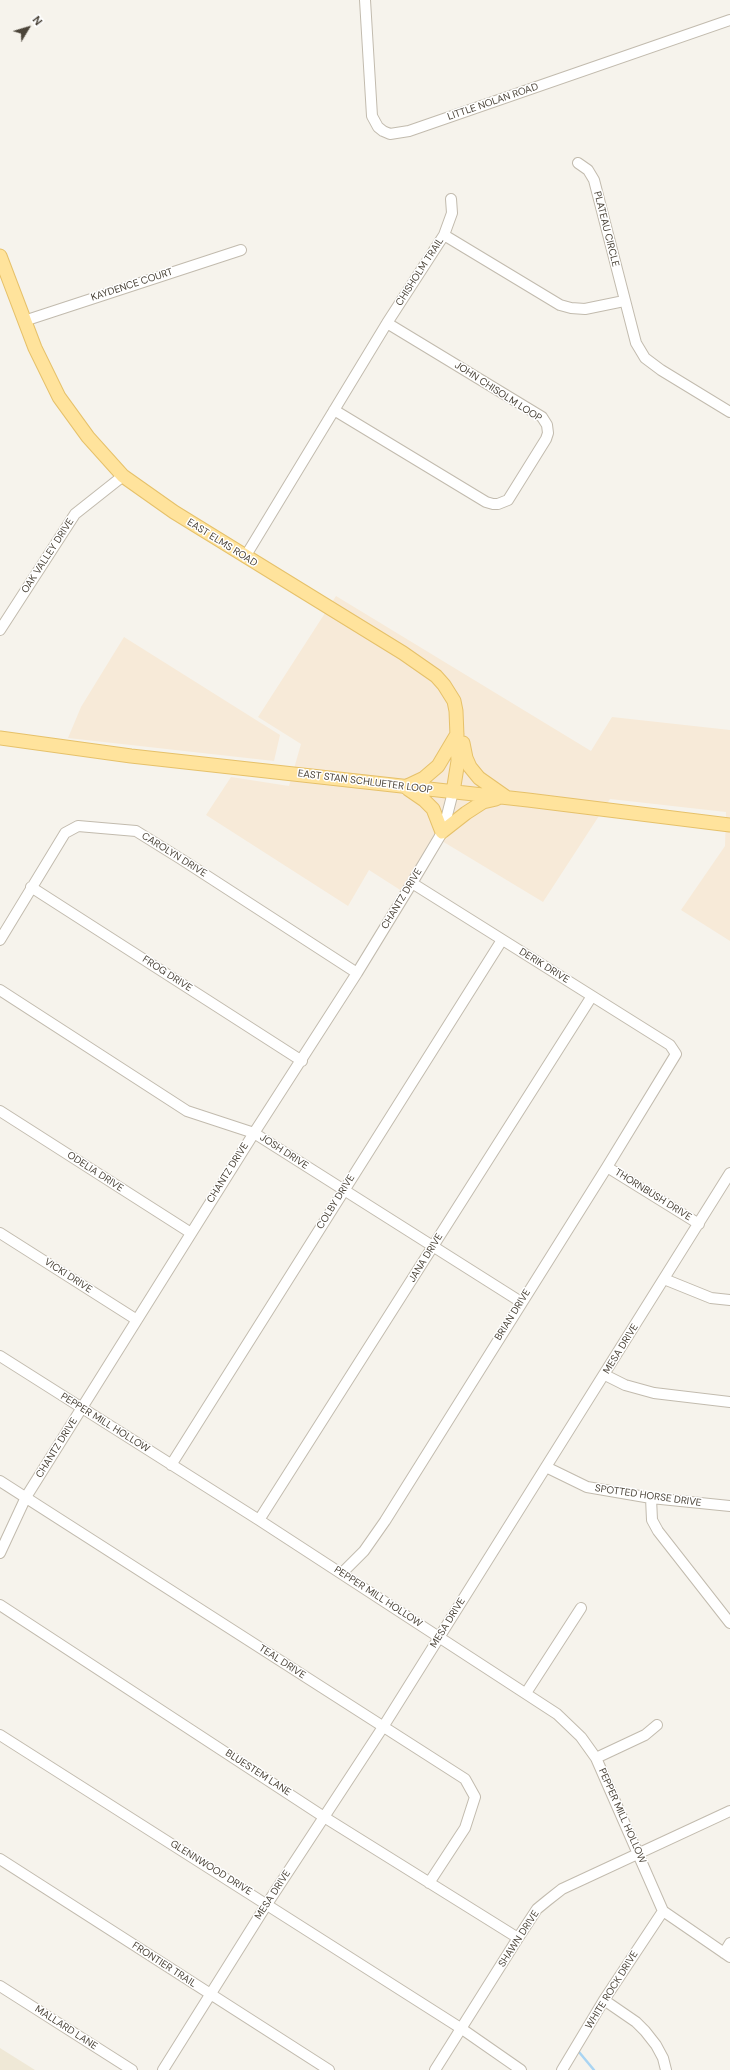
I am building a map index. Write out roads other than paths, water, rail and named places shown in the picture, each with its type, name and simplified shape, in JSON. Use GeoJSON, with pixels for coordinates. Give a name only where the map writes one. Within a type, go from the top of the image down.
{"type":"FeatureCollection","features":[{"type":"Feature","properties":{"kind":"main road","name":"EAST ELMS ROAD"},"geometry":{"type":"LineString","coordinates":[[0,256],[24,321],[59,397],[88,437],[123,476],[174,512],[403,653],[436,676],[449,692],[454,701],[458,732],[458,761],[453,792]]}},
{"type":"Feature","properties":{"kind":"main road"},"geometry":{"type":"LineString","coordinates":[[405,787],[424,778],[438,766],[458,732]]}},
{"type":"Feature","properties":{"kind":"main road"},"geometry":{"type":"LineString","coordinates":[[458,732],[470,767],[479,778],[504,798]]}},
{"type":"Feature","properties":{"kind":"main road","name":"EAST STAN SCHLUETER LOOP"},"geometry":{"type":"LineString","coordinates":[[0,738],[131,756],[453,792],[730,826]]}},
{"type":"Feature","properties":{"kind":"main road"},"geometry":{"type":"LineString","coordinates":[[405,787],[424,800],[433,809],[443,831],[452,822],[483,802],[504,798]]}},
{"type":"Feature","properties":{"kind":"street","name":"LITTLE NOLAN ROAD"},"geometry":{"type":"LineString","coordinates":[[365,0],[372,116],[378,126],[383,131],[390,134],[410,130],[730,20]]}},
{"type":"Feature","properties":{"kind":"street","name":"PLATEAU CIRCLE"},"geometry":{"type":"LineString","coordinates":[[578,163],[588,170],[594,180],[624,301]]}},
{"type":"Feature","properties":{"kind":"street"},"geometry":{"type":"LineString","coordinates":[[444,235],[452,213],[451,199]]}},
{"type":"Feature","properties":{"kind":"street","name":"CHISHOLM TRAIL"},"geometry":{"type":"LineString","coordinates":[[245,557],[387,323],[444,235],[560,305],[571,308],[585,309],[624,301]]}},
{"type":"Feature","properties":{"kind":"street","name":"KAYDENCE COURT"},"geometry":{"type":"LineString","coordinates":[[24,321],[241,250]]}},
{"type":"Feature","properties":{"kind":"street"},"geometry":{"type":"LineString","coordinates":[[624,301],[636,343],[645,358],[661,370],[730,412]]}},
{"type":"Feature","properties":{"kind":"street","name":"JOHN CHISOLM LOOP"},"geometry":{"type":"LineString","coordinates":[[334,410],[486,502],[493,504],[498,504],[508,500],[546,439],[548,433],[547,425],[542,417],[387,323]]}},
{"type":"Feature","properties":{"kind":"street","name":"OAK VALLEY DRIVE"},"geometry":{"type":"LineString","coordinates":[[0,630],[75,514],[123,476]]}},
{"type":"Feature","properties":{"kind":"street","name":"CHANTZ DRIVE"},"geometry":{"type":"LineString","coordinates":[[0,1553],[26,1498],[254,1133],[302,1061],[443,831],[453,792]]}},
{"type":"Feature","properties":{"kind":"street","name":"CAROLYN DRIVE"},"geometry":{"type":"LineString","coordinates":[[0,940],[65,833],[78,826],[136,831],[181,858],[357,973]]}},
{"type":"Feature","properties":{"kind":"street","name":"DERIK DRIVE"},"geometry":{"type":"LineString","coordinates":[[412,883],[670,1045],[675,1050]]}},
{"type":"Feature","properties":{"kind":"street","name":"FROG DRIVE"},"geometry":{"type":"LineString","coordinates":[[31,887],[302,1061]]}},
{"type":"Feature","properties":{"kind":"street","name":"COLBY DRIVE"},"geometry":{"type":"LineString","coordinates":[[171,1464],[502,940]]}},
{"type":"Feature","properties":{"kind":"street","name":"JOSH DRIVE"},"geometry":{"type":"LineString","coordinates":[[0,990],[187,1111],[254,1133],[521,1302]]}},
{"type":"Feature","properties":{"kind":"street","name":"JANA DRIVE"},"geometry":{"type":"LineString","coordinates":[[259,1520],[592,996]]}},
{"type":"Feature","properties":{"kind":"street","name":"BRIAN DRIVE"},"geometry":{"type":"LineString","coordinates":[[342,1573],[364,1551],[385,1521],[607,1167],[676,1054],[675,1050]]}},
{"type":"Feature","properties":{"kind":"street","name":"ODELIA DRIVE"},"geometry":{"type":"LineString","coordinates":[[0,1111],[191,1233]]}},
{"type":"Feature","properties":{"kind":"street","name":"THORNBUSH DRIVE"},"geometry":{"type":"LineString","coordinates":[[607,1167],[699,1224]]}},
{"type":"Feature","properties":{"kind":"street","name":"MESA DRIVE"},"geometry":{"type":"LineString","coordinates":[[163,2070],[267,1904],[383,1727],[728,1179]]}},
{"type":"Feature","properties":{"kind":"street","name":"VICKI DRIVE"},"geometry":{"type":"LineString","coordinates":[[0,1233],[137,1320]]}},
{"type":"Feature","properties":{"kind":"street"},"geometry":{"type":"LineString","coordinates":[[664,1279],[711,1298],[730,1300]]}},
{"type":"Feature","properties":{"kind":"street","name":"PEPPER MILL HOLLOW"},"geometry":{"type":"LineString","coordinates":[[0,1356],[342,1573],[557,1714],[570,1726],[596,1758],[663,1911]]}},
{"type":"Feature","properties":{"kind":"street"},"geometry":{"type":"LineString","coordinates":[[605,1375],[625,1385],[654,1393],[730,1402]]}},
{"type":"Feature","properties":{"kind":"street","name":"SPOTTED HORSE DRIVE"},"geometry":{"type":"LineString","coordinates":[[546,1467],[587,1487],[651,1498],[730,1506]]}},
{"type":"Feature","properties":{"kind":"street","name":"TEAL DRIVE"},"geometry":{"type":"LineString","coordinates":[[0,1481],[465,1779],[475,1797],[465,1828],[429,1883]]}},
{"type":"Feature","properties":{"kind":"street"},"geometry":{"type":"LineString","coordinates":[[651,1498],[652,1520],[658,1531],[730,1623]]}},
{"type":"Feature","properties":{"kind":"street","name":"BLUESTEM LANE"},"geometry":{"type":"LineString","coordinates":[[0,1605],[324,1816],[518,1938]]}},
{"type":"Feature","properties":{"kind":"street"},"geometry":{"type":"LineString","coordinates":[[526,1693],[581,1608]]}},
{"type":"Feature","properties":{"kind":"street"},"geometry":{"type":"LineString","coordinates":[[596,1758],[645,1735],[657,1725]]}},
{"type":"Feature","properties":{"kind":"street","name":"GLENNWOOD DRIVE"},"geometry":{"type":"LineString","coordinates":[[0,1735],[462,2029],[521,2070]]}},
{"type":"Feature","properties":{"kind":"street","name":"SHAWN DRIVE"},"geometry":{"type":"LineString","coordinates":[[435,2070],[518,1938],[538,1909],[562,1889],[639,1855],[730,1811]]}},
{"type":"Feature","properties":{"kind":"street","name":"FRONTIER TRAIL"},"geometry":{"type":"LineString","coordinates":[[0,1859],[329,2070]]}},
{"type":"Feature","properties":{"kind":"street"},"geometry":{"type":"LineString","coordinates":[[663,1911],[727,1955],[730,1943]]}},
{"type":"Feature","properties":{"kind":"street","name":"WHITE ROCK DRIVE"},"geometry":{"type":"LineString","coordinates":[[562,2070],[604,2000],[663,1911]]}},
{"type":"Feature","properties":{"kind":"street","name":"MALLARD LANE"},"geometry":{"type":"LineString","coordinates":[[0,1986],[132,2070]]}},
{"type":"Feature","properties":{"kind":"street"},"geometry":{"type":"LineString","coordinates":[[604,2000],[636,2022],[645,2031],[656,2045],[663,2058],[666,2070]]}},
{"type":"Feature","properties":{"kind":"waterway"},"geometry":{"type":"LineString","coordinates":[[579,2052],[594,2070]]}}]}
